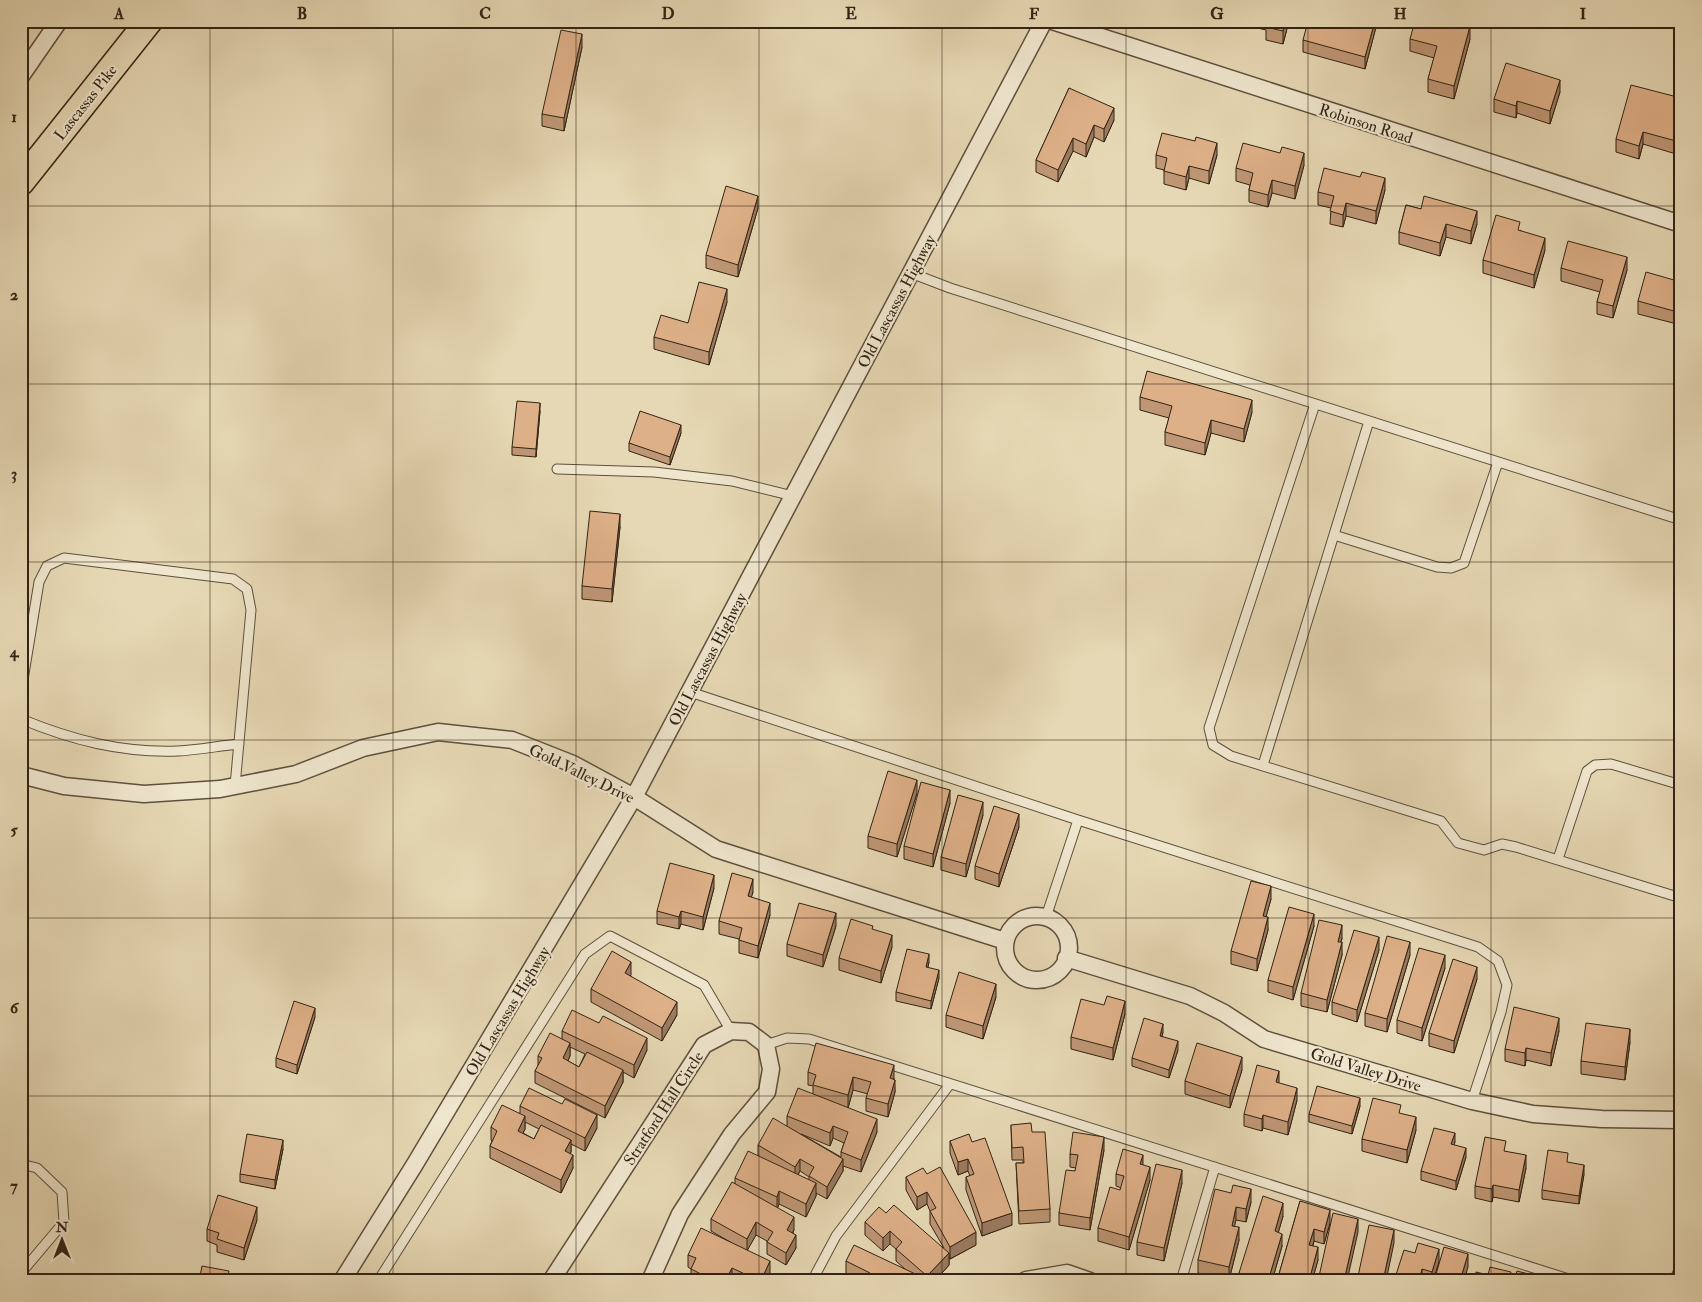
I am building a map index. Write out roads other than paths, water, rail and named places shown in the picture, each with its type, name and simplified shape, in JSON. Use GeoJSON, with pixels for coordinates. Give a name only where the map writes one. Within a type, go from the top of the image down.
{"type":"FeatureCollection","features":[{"type":"Feature","properties":{"kind":"main road","name":"Lascassas Pike"},"geometry":{"type":"LineString","coordinates":[[21,182],[149,21]]}},
{"type":"Feature","properties":{"kind":"street"},"geometry":{"type":"LineString","coordinates":[[21,76],[60,21]]}},
{"type":"Feature","properties":{"kind":"street","name":"Old Lascassas Highway"},"geometry":{"type":"LineString","coordinates":[[342,1281],[418,1159],[634,797],[1044,21]]}},
{"type":"Feature","properties":{"kind":"street","name":"Robinson Road"},"geometry":{"type":"LineString","coordinates":[[1052,21],[1681,224]]}},
{"type":"Feature","properties":{"kind":"street","name":"Gold Valley Drive"},"geometry":{"type":"LineString","coordinates":[[21,775],[64,786],[144,794],[220,789],[296,774],[364,748],[438,732],[512,740],[573,764],[634,797],[716,849],[1006,940]]}},
{"type":"Feature","properties":{"kind":"street"},"geometry":{"type":"LineString","coordinates":[[1046,917],[1054,921],[1062,929],[1067,939],[1069,950],[1064,965],[1057,973],[1047,978],[1036,980],[1025,978],[1008,964],[1005,953],[1009,931],[1026,918],[1046,917]]}},
{"type":"Feature","properties":{"kind":"street","name":"Gold Valley Drive"},"geometry":{"type":"LineString","coordinates":[[1066,958],[1190,996],[1224,1013],[1264,1039],[1472,1101],[1533,1114],[1602,1119],[1681,1120]]}},
{"type":"Feature","properties":{"kind":"street"},"geometry":{"type":"LineString","coordinates":[[650,1281],[680,1214],[732,1134],[766,1092],[771,1069],[766,1045],[749,1032],[731,1032]]}},
{"type":"Feature","properties":{"kind":"street","name":"Stratford Hall Circle"},"geometry":{"type":"LineString","coordinates":[[551,1281],[704,1045],[731,1032]]}},
{"type":"Feature","properties":{"kind":"street"},"geometry":{"type":"LineString","coordinates":[[1026,1281],[1067,1273],[1090,1281]]}},
{"type":"Feature","properties":{"kind":"street"},"geometry":{"type":"LineString","coordinates":[[1680,1281],[1681,1275]]}},
{"type":"Feature","properties":{"kind":"lane"},"geometry":{"type":"LineString","coordinates":[[911,273],[950,288],[1681,520]]}},
{"type":"Feature","properties":{"kind":"lane"},"geometry":{"type":"LineString","coordinates":[[1315,404],[1209,728],[1214,745],[1231,756],[1441,821],[1458,843],[1484,850],[1502,844],[1681,898]]}},
{"type":"Feature","properties":{"kind":"lane"},"geometry":{"type":"LineString","coordinates":[[1263,765],[1369,421]]}},
{"type":"Feature","properties":{"kind":"lane"},"geometry":{"type":"LineString","coordinates":[[1334,535],[1436,567],[1451,568],[1464,563],[1498,462]]}},
{"type":"Feature","properties":{"kind":"lane"},"geometry":{"type":"LineString","coordinates":[[557,469],[654,472],[732,481],[793,496]]}},
{"type":"Feature","properties":{"kind":"lane"},"geometry":{"type":"LineString","coordinates":[[21,692],[39,582],[47,566],[64,558],[233,579],[247,589],[251,610],[235,786]]}},
{"type":"Feature","properties":{"kind":"lane"},"geometry":{"type":"LineString","coordinates":[[690,692],[1078,820],[1478,947],[1498,961],[1506,985],[1501,1012],[1472,1101]]}},
{"type":"Feature","properties":{"kind":"lane"},"geometry":{"type":"LineString","coordinates":[[21,718],[55,733],[100,745],[178,751],[238,744]]}},
{"type":"Feature","properties":{"kind":"lane"},"geometry":{"type":"LineString","coordinates":[[1558,860],[1587,771],[1595,765],[1611,764],[1681,785]]}},
{"type":"Feature","properties":{"kind":"lane"},"geometry":{"type":"LineString","coordinates":[[1046,917],[1078,820]]}},
{"type":"Feature","properties":{"kind":"lane"},"geometry":{"type":"LineString","coordinates":[[378,1281],[584,954],[610,936],[704,985],[731,1032]]}},
{"type":"Feature","properties":{"kind":"lane"},"geometry":{"type":"LineString","coordinates":[[766,1045],[788,1038],[809,1040],[1575,1281]]}},
{"type":"Feature","properties":{"kind":"lane"},"geometry":{"type":"LineString","coordinates":[[812,1281],[836,1236],[950,1084]]}},
{"type":"Feature","properties":{"kind":"lane"},"geometry":{"type":"LineString","coordinates":[[21,1164],[37,1168],[62,1192],[64,1222],[21,1273]]}},
{"type":"Feature","properties":{"kind":"lane"},"geometry":{"type":"LineString","coordinates":[[1181,1281],[1215,1167]]}}]}
